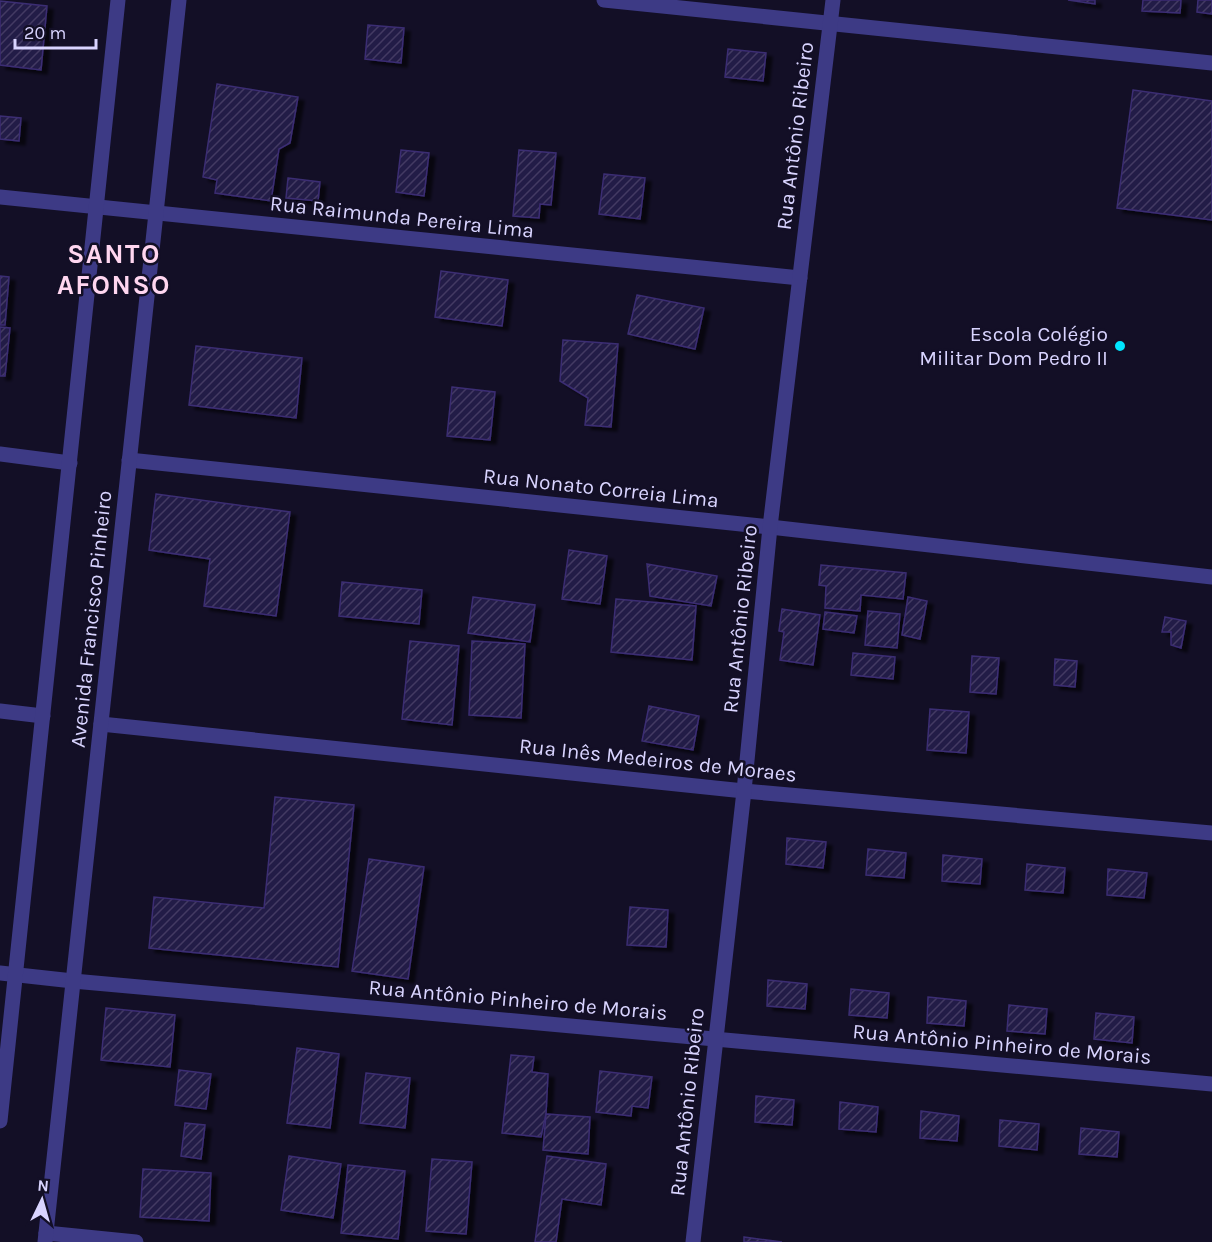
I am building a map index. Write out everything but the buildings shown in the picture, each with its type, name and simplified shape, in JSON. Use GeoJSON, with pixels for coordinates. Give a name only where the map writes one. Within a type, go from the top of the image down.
{"type":"FeatureCollection","features":[{"type":"Feature","properties":{"kind":"street","name":"Avenida Francisco Pinheiro"},"geometry":{"type":"LineString","coordinates":[[0,1121],[8,973],[43,716],[118,0]]}},
{"type":"Feature","properties":{"kind":"street","name":"Avenida Francisco Pinheiro"},"geometry":{"type":"LineString","coordinates":[[46,1238],[179,0]]}},
{"type":"Feature","properties":{"kind":"street"},"geometry":{"type":"LineString","coordinates":[[603,0],[1212,63]]}},
{"type":"Feature","properties":{"kind":"street","name":"Rua Antônio Ribeiro"},"geometry":{"type":"LineString","coordinates":[[693,1242],[744,791],[770,527],[833,0]]}},
{"type":"Feature","properties":{"kind":"street","name":"Rua Raimunda Pereira Lima"},"geometry":{"type":"LineString","coordinates":[[0,197],[800,278]]}},
{"type":"Feature","properties":{"kind":"street"},"geometry":{"type":"LineString","coordinates":[[0,454],[70,463]]}},
{"type":"Feature","properties":{"kind":"street","name":"Rua Nonato Correia Lima"},"geometry":{"type":"LineString","coordinates":[[129,460],[770,527],[1212,577]]}},
{"type":"Feature","properties":{"kind":"street"},"geometry":{"type":"LineString","coordinates":[[0,711],[43,716]]}},
{"type":"Feature","properties":{"kind":"street","name":"Rua Inês Medeiros de Moraes"},"geometry":{"type":"LineString","coordinates":[[101,724],[744,791],[1212,833]]}},
{"type":"Feature","properties":{"kind":"street","name":"Rua Antônio Pinheiro de Morais"},"geometry":{"type":"LineString","coordinates":[[8,973],[73,981],[1212,1084]]}},
{"type":"Feature","properties":{"kind":"street"},"geometry":{"type":"LineString","coordinates":[[46,1238],[136,1242]]}},
{"type":"Feature","properties":{"kind":"place","name":"Escola Colégio Militar Dom Pedro II"},"geometry":{"type":"Point","coordinates":[1120,346]}},
{"type":"Feature","properties":{"kind":"district","name":"SANTO AFONSO"},"geometry":{"type":"Point","coordinates":[114,270]}}]}
